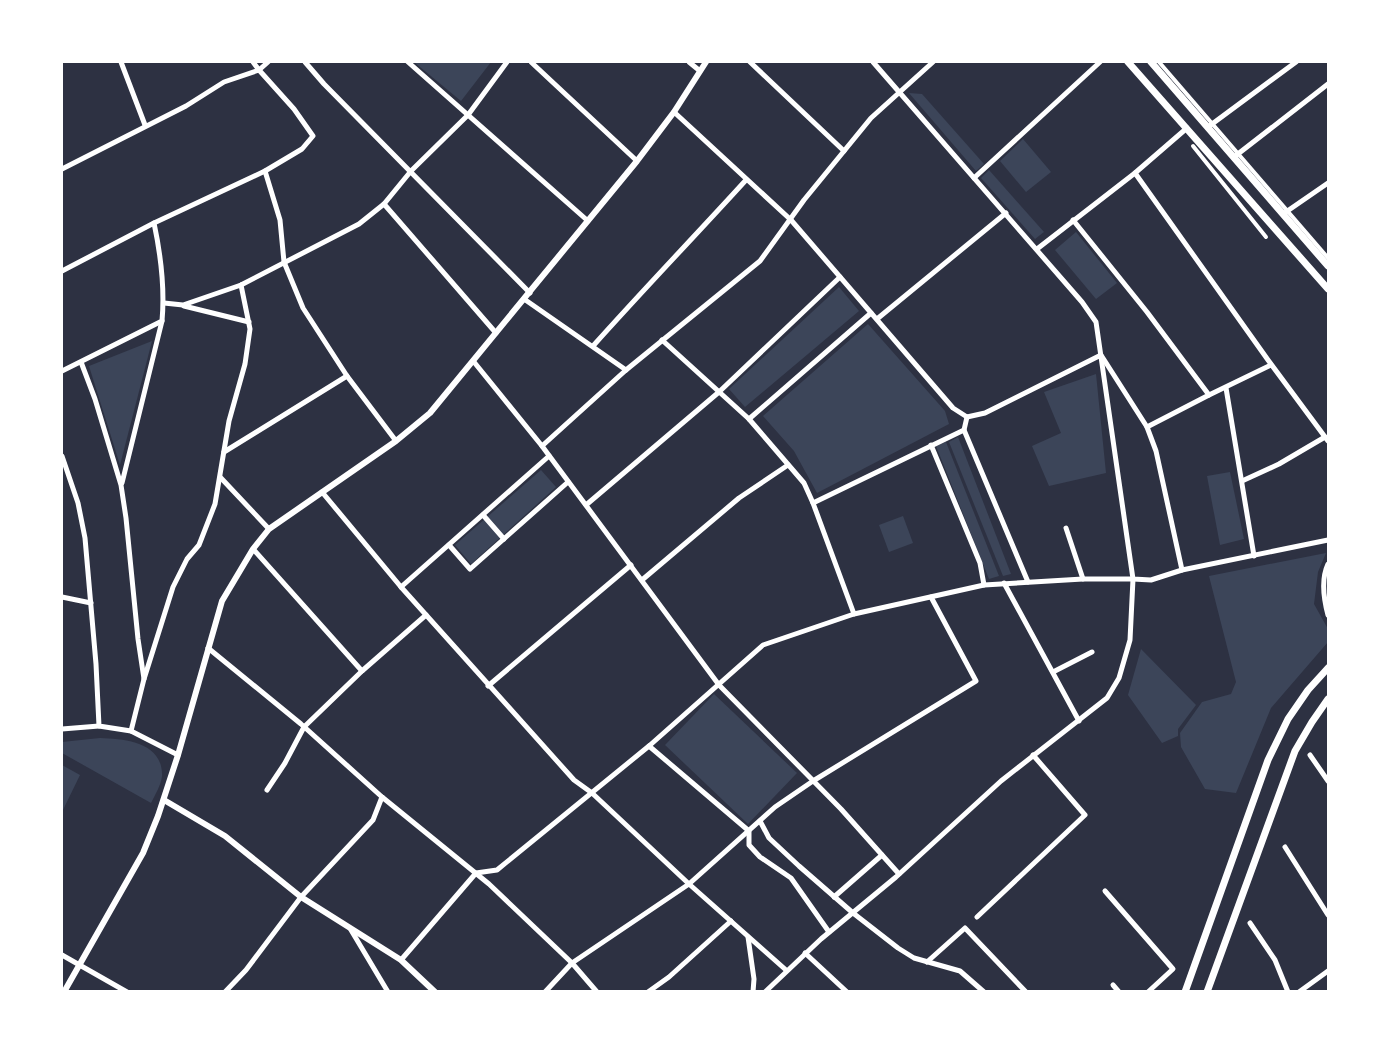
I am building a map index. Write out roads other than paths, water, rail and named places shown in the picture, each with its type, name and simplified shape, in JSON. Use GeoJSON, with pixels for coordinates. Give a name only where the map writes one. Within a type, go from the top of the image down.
{"type":"FeatureCollection","features":[{"type":"Feature","properties":{"kind":"main road"},"geometry":{"type":"LineString","coordinates":[[1128,62],[1329,289]]}},
{"type":"Feature","properties":{"kind":"main road"},"geometry":{"type":"LineString","coordinates":[[1151,62],[1329,266]]}},
{"type":"Feature","properties":{"kind":"main road"},"geometry":{"type":"LineString","coordinates":[[1185,992],[1268,760],[1288,720],[1308,690],[1329,668]]}},
{"type":"Feature","properties":{"kind":"main road"},"geometry":{"type":"LineString","coordinates":[[1207,992],[1295,751],[1329,699]]}},
{"type":"Feature","properties":{"kind":"street"},"geometry":{"type":"LineString","coordinates":[[121,62],[145,125]]}},
{"type":"Feature","properties":{"kind":"street"},"geometry":{"type":"LineString","coordinates":[[62,270],[154,223],[265,171],[302,149],[314,136],[253,62]]}},
{"type":"Feature","properties":{"kind":"street"},"geometry":{"type":"LineString","coordinates":[[62,169],[186,106],[224,82],[259,70],[268,62]]}},
{"type":"Feature","properties":{"kind":"street"},"geometry":{"type":"LineString","coordinates":[[305,62],[324,84],[530,292]]}},
{"type":"Feature","properties":{"kind":"street"},"geometry":{"type":"LineString","coordinates":[[408,62],[588,221]]}},
{"type":"Feature","properties":{"kind":"street"},"geometry":{"type":"LineString","coordinates":[[183,306],[241,285],[359,224],[384,204],[411,171],[468,115],[507,62]]}},
{"type":"Feature","properties":{"kind":"street"},"geometry":{"type":"LineString","coordinates":[[531,62],[637,161]]}},
{"type":"Feature","properties":{"kind":"street"},"geometry":{"type":"LineString","coordinates":[[689,62],[700,71]]}},
{"type":"Feature","properties":{"kind":"street"},"geometry":{"type":"LineString","coordinates":[[64,992],[143,853],[164,800],[222,601],[253,549],[269,529],[396,441],[430,413],[637,161],[674,112],[705,62]]}},
{"type":"Feature","properties":{"kind":"street"},"geometry":{"type":"LineString","coordinates":[[750,62],[844,151]]}},
{"type":"Feature","properties":{"kind":"street"},"geometry":{"type":"LineString","coordinates":[[765,992],[786,970],[899,874],[993,788],[1107,698],[1119,678],[1130,640],[1133,579],[1096,322],[1037,249],[873,62]]}},
{"type":"Feature","properties":{"kind":"street"},"geometry":{"type":"LineString","coordinates":[[542,446],[626,370],[760,261],[804,200],[871,118],[933,62]]}},
{"type":"Feature","properties":{"kind":"street"},"geometry":{"type":"LineString","coordinates":[[974,178],[1100,62]]}},
{"type":"Feature","properties":{"kind":"street"},"geometry":{"type":"LineString","coordinates":[[1160,62],[1329,258]]}},
{"type":"Feature","properties":{"kind":"street"},"geometry":{"type":"LineString","coordinates":[[1208,127],[1296,62]]}},
{"type":"Feature","properties":{"kind":"street"},"geometry":{"type":"LineString","coordinates":[[1234,157],[1329,84]]}},
{"type":"Feature","properties":{"kind":"street"},"geometry":{"type":"LineString","coordinates":[[674,112],[791,220],[953,408],[967,417],[985,413],[1101,355]]}},
{"type":"Feature","properties":{"kind":"street"},"geometry":{"type":"LineString","coordinates":[[1037,249],[1187,128]]}},
{"type":"Feature","properties":{"kind":"street"},"geometry":{"type":"LineString","coordinates":[[1193,146],[1266,237]]}},
{"type":"Feature","properties":{"kind":"street"},"geometry":{"type":"LineString","coordinates":[[265,171],[280,220],[284,262],[303,308],[347,376],[396,441]]}},
{"type":"Feature","properties":{"kind":"street"},"geometry":{"type":"LineString","coordinates":[[1135,172],[1271,365],[1327,439],[1242,482]]}},
{"type":"Feature","properties":{"kind":"street"},"geometry":{"type":"LineString","coordinates":[[593,346],[746,180]]}},
{"type":"Feature","properties":{"kind":"street"},"geometry":{"type":"LineString","coordinates":[[1283,214],[1329,183]]}},
{"type":"Feature","properties":{"kind":"street"},"geometry":{"type":"LineString","coordinates":[[384,204],[496,333]]}},
{"type":"Feature","properties":{"kind":"street"},"geometry":{"type":"LineString","coordinates":[[876,319],[1006,213]]}},
{"type":"Feature","properties":{"kind":"street"},"geometry":{"type":"LineString","coordinates":[[1073,220],[1147,312],[1209,395]]}},
{"type":"Feature","properties":{"kind":"street"},"geometry":{"type":"LineString","coordinates":[[121,485],[162,321],[164,303],[160,254],[154,223]]}},
{"type":"Feature","properties":{"kind":"street"},"geometry":{"type":"LineString","coordinates":[[586,505],[719,392],[840,277]]}},
{"type":"Feature","properties":{"kind":"street"},"geometry":{"type":"LineString","coordinates":[[131,731],[144,679],[173,587],[187,559],[199,545],[215,504],[229,421],[245,364],[250,328],[241,285]]}},
{"type":"Feature","properties":{"kind":"street"},"geometry":{"type":"LineString","coordinates":[[524,299],[626,370]]}},
{"type":"Feature","properties":{"kind":"street"},"geometry":{"type":"LineString","coordinates":[[164,303],[249,322]]}},
{"type":"Feature","properties":{"kind":"street"},"geometry":{"type":"LineString","coordinates":[[749,419],[871,313]]}},
{"type":"Feature","properties":{"kind":"street"},"geometry":{"type":"LineString","coordinates":[[62,371],[162,321]]}},
{"type":"Feature","properties":{"kind":"street"},"geometry":{"type":"LineString","coordinates":[[663,340],[749,419],[804,483],[854,614]]}},
{"type":"Feature","properties":{"kind":"street"},"geometry":{"type":"LineString","coordinates":[[1101,355],[1147,427],[1156,451],[1182,570]]}},
{"type":"Feature","properties":{"kind":"street"},"geometry":{"type":"LineString","coordinates":[[474,362],[542,446],[718,685],[842,809],[899,874]]}},
{"type":"Feature","properties":{"kind":"street"},"geometry":{"type":"LineString","coordinates":[[81,363],[95,399],[121,485],[144,679]]}},
{"type":"Feature","properties":{"kind":"street"},"geometry":{"type":"LineString","coordinates":[[1147,427],[1271,365]]}},
{"type":"Feature","properties":{"kind":"street"},"geometry":{"type":"LineString","coordinates":[[224,452],[347,376]]}},
{"type":"Feature","properties":{"kind":"street"},"geometry":{"type":"LineString","coordinates":[[1226,388],[1254,556]]}},
{"type":"Feature","properties":{"kind":"street"},"geometry":{"type":"LineString","coordinates":[[967,417],[964,430],[1028,582]]}},
{"type":"Feature","properties":{"kind":"street"},"geometry":{"type":"LineString","coordinates":[[813,503],[964,430]]}},
{"type":"Feature","properties":{"kind":"street"},"geometry":{"type":"LineString","coordinates":[[931,445],[980,563],[984,585]]}},
{"type":"Feature","properties":{"kind":"street"},"geometry":{"type":"LineString","coordinates":[[62,456],[78,503],[85,538],[99,726]]}},
{"type":"Feature","properties":{"kind":"street"},"geometry":{"type":"LineString","coordinates":[[401,587],[549,456]]}},
{"type":"Feature","properties":{"kind":"street"},"geometry":{"type":"LineString","coordinates":[[642,580],[739,498],[788,465]]}},
{"type":"Feature","properties":{"kind":"street"},"geometry":{"type":"LineString","coordinates":[[220,478],[269,529]]}},
{"type":"Feature","properties":{"kind":"street"},"geometry":{"type":"LineString","coordinates":[[62,482],[71,483]]}},
{"type":"Feature","properties":{"kind":"street"},"geometry":{"type":"LineString","coordinates":[[449,545],[470,569],[568,482]]}},
{"type":"Feature","properties":{"kind":"street"},"geometry":{"type":"LineString","coordinates":[[322,492],[401,587],[574,780],[592,793],[689,884],[786,970]]}},
{"type":"Feature","properties":{"kind":"street"},"geometry":{"type":"LineString","coordinates":[[483,515],[504,539]]}},
{"type":"Feature","properties":{"kind":"street"},"geometry":{"type":"LineString","coordinates":[[1066,528],[1083,579]]}},
{"type":"Feature","properties":{"kind":"street"},"geometry":{"type":"LineString","coordinates":[[401,960],[476,873],[497,870],[649,746],[763,645],[854,614],[984,585],[1083,579],[1151,580],[1182,570],[1329,540]]}},
{"type":"Feature","properties":{"kind":"street"},"geometry":{"type":"LineString","coordinates":[[253,549],[362,671]]}},
{"type":"Feature","properties":{"kind":"street"},"geometry":{"type":"LineString","coordinates":[[1329,564],[1326,570],[1324,600],[1329,615]]}},
{"type":"Feature","properties":{"kind":"street"},"geometry":{"type":"LineString","coordinates":[[488,686],[631,565]]}},
{"type":"Feature","properties":{"kind":"street"},"geometry":{"type":"LineString","coordinates":[[1004,583],[1079,721]]}},
{"type":"Feature","properties":{"kind":"street"},"geometry":{"type":"LineString","coordinates":[[62,597],[91,603]]}},
{"type":"Feature","properties":{"kind":"street"},"geometry":{"type":"LineString","coordinates":[[545,992],[572,963],[689,884],[775,807],[813,781],[976,681],[931,597]]}},
{"type":"Feature","properties":{"kind":"street"},"geometry":{"type":"LineString","coordinates":[[267,790],[285,763],[304,727],[362,671],[426,615]]}},
{"type":"Feature","properties":{"kind":"street"},"geometry":{"type":"LineString","coordinates":[[208,648],[304,727],[382,797],[476,873],[572,963],[597,992]]}},
{"type":"Feature","properties":{"kind":"street"},"geometry":{"type":"LineString","coordinates":[[1053,672],[1092,652]]}},
{"type":"Feature","properties":{"kind":"street"},"geometry":{"type":"LineString","coordinates":[[62,729],[99,726],[131,731],[178,755]]}},
{"type":"Feature","properties":{"kind":"street"},"geometry":{"type":"LineString","coordinates":[[649,746],[749,831],[749,845],[760,857],[791,878],[829,932]]}},
{"type":"Feature","properties":{"kind":"street"},"geometry":{"type":"LineString","coordinates":[[976,916],[1085,815],[1033,755]]}},
{"type":"Feature","properties":{"kind":"street"},"geometry":{"type":"LineString","coordinates":[[1310,755],[1329,781]]}},
{"type":"Feature","properties":{"kind":"street"},"geometry":{"type":"LineString","coordinates":[[225,992],[246,970],[301,897],[373,820],[382,797]]}},
{"type":"Feature","properties":{"kind":"street"},"geometry":{"type":"LineString","coordinates":[[164,800],[225,836],[301,897],[401,960],[435,992]]}},
{"type":"Feature","properties":{"kind":"street"},"geometry":{"type":"LineString","coordinates":[[760,821],[769,838],[834,897],[898,948],[914,958],[960,972],[984,992]]}},
{"type":"Feature","properties":{"kind":"street"},"geometry":{"type":"LineString","coordinates":[[1285,847],[1329,915]]}},
{"type":"Feature","properties":{"kind":"street"},"geometry":{"type":"LineString","coordinates":[[834,897],[882,855]]}},
{"type":"Feature","properties":{"kind":"street"},"geometry":{"type":"LineString","coordinates":[[1105,891],[1173,969],[1148,992]]}},
{"type":"Feature","properties":{"kind":"street"},"geometry":{"type":"LineString","coordinates":[[648,992],[669,978],[731,921]]}},
{"type":"Feature","properties":{"kind":"street"},"geometry":{"type":"LineString","coordinates":[[1250,923],[1275,960],[1288,992]]}},
{"type":"Feature","properties":{"kind":"street"},"geometry":{"type":"LineString","coordinates":[[927,962],[965,928],[1026,992]]}},
{"type":"Feature","properties":{"kind":"street"},"geometry":{"type":"LineString","coordinates":[[351,930],[388,992]]}},
{"type":"Feature","properties":{"kind":"street"},"geometry":{"type":"LineString","coordinates":[[748,937],[754,979],[753,992]]}},
{"type":"Feature","properties":{"kind":"street"},"geometry":{"type":"LineString","coordinates":[[806,953],[847,992]]}},
{"type":"Feature","properties":{"kind":"street"},"geometry":{"type":"LineString","coordinates":[[62,955],[127,992]]}},
{"type":"Feature","properties":{"kind":"street"},"geometry":{"type":"LineString","coordinates":[[1299,992],[1329,971]]}},
{"type":"Feature","properties":{"kind":"street"},"geometry":{"type":"LineString","coordinates":[[1112,992],[1113,986],[1119,992]]}}]}
